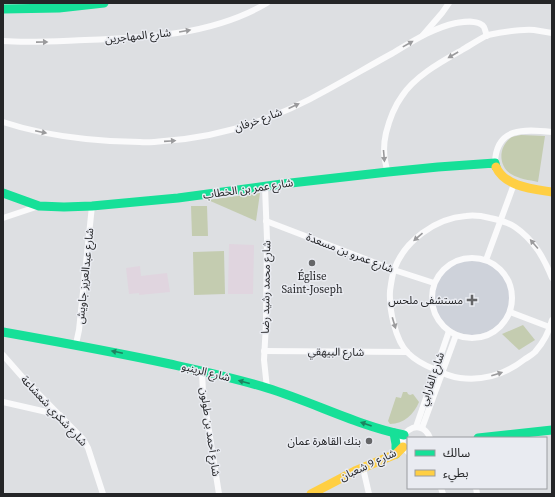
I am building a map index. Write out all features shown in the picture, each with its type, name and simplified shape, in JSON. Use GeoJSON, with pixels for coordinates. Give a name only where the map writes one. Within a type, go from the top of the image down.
{"type":"FeatureCollection","features":[{"type":"Feature","properties":{"kind":"street"},"geometry":{"type":"LineString","coordinates":[[3,9],[58,8],[104,3]]}},
{"type":"Feature","properties":{"kind":"street","name":"شارع المهاجرين"},"geometry":{"type":"LineString","coordinates":[[3,41],[46,42],[163,35],[197,29],[230,20],[267,3]]}},
{"type":"Feature","properties":{"kind":"street"},"geometry":{"type":"LineString","coordinates":[[422,36],[442,13],[448,3]]}},
{"type":"Feature","properties":{"kind":"street","name":"شارع خرفان"},"geometry":{"type":"LineString","coordinates":[[3,122],[42,133],[104,141],[141,142],[181,140],[218,134],[253,124],[283,112],[318,95],[422,36],[452,24],[470,22],[481,24],[484,27],[487,36]]}},
{"type":"Feature","properties":{"kind":"street"},"geometry":{"type":"LineString","coordinates":[[388,172],[384,162],[384,143],[388,125],[397,103],[414,82],[434,66],[487,36],[513,31],[534,30],[552,33]]}},
{"type":"Feature","properties":{"kind":"street"},"geometry":{"type":"LineString","coordinates":[[552,132],[526,130],[510,134],[503,139],[498,146],[495,156],[495,163],[498,171],[504,179],[514,184],[552,192]]}},
{"type":"Feature","properties":{"kind":"street","name":"شارع عمر بن الخطاب"},"geometry":{"type":"LineString","coordinates":[[3,193],[39,206],[92,206],[178,198],[265,186],[438,166],[495,163]]}},
{"type":"Feature","properties":{"kind":"street"},"geometry":{"type":"LineString","coordinates":[[486,260],[514,184]]}},
{"type":"Feature","properties":{"kind":"street","name":"شارع محمد رشيد رضا"},"geometry":{"type":"LineString","coordinates":[[265,186],[266,323],[264,360],[267,388]]}},
{"type":"Feature","properties":{"kind":"street"},"geometry":{"type":"LineString","coordinates":[[3,218],[39,206]]}},
{"type":"Feature","properties":{"kind":"street","name":"شارع عبدالعزيز جاويش"},"geometry":{"type":"LineString","coordinates":[[76,344],[79,330],[92,206]]}},
{"type":"Feature","properties":{"kind":"street"},"geometry":{"type":"LineString","coordinates":[[510,312],[551,325],[543,342],[534,353],[516,366],[498,375],[480,379],[459,378],[442,373],[421,364],[407,352],[400,341],[392,319],[390,305],[390,290],[394,270],[406,249],[426,231],[438,223],[451,218],[480,216],[501,220],[527,236],[539,250],[548,266],[552,278]]}},
{"type":"Feature","properties":{"kind":"street","name":"شارع عمرو بن مسعدة"},"geometry":{"type":"LineString","coordinates":[[266,221],[394,270],[434,283]]}},
{"type":"Feature","properties":{"kind":"street"},"geometry":{"type":"LineString","coordinates":[[465,258],[486,260],[501,270],[510,285],[512,303],[510,312],[500,327],[484,336],[466,338],[456,335],[442,325],[435,316],[431,294],[434,283],[446,266],[455,261],[465,258]]}},
{"type":"Feature","properties":{"kind":"street","name":"شارع الفارابي"},"geometry":{"type":"LineString","coordinates":[[419,428],[435,370],[449,331]]}},
{"type":"Feature","properties":{"kind":"street","name":"شارع الرينبو"},"geometry":{"type":"LineString","coordinates":[[3,332],[76,344],[202,371],[267,388],[364,424],[404,435]]}},
{"type":"Feature","properties":{"kind":"street","name":"شارع الفارابي"},"geometry":{"type":"LineString","coordinates":[[419,428],[456,335]]}},
{"type":"Feature","properties":{"kind":"street","name":"شارع البيهقي"},"geometry":{"type":"LineString","coordinates":[[264,351],[407,352]]}},
{"type":"Feature","properties":{"kind":"street","name":"شارع شكري شعشاعة"},"geometry":{"type":"LineString","coordinates":[[3,355],[25,380],[83,439],[88,448],[103,494]]}},
{"type":"Feature","properties":{"kind":"street","name":"شارع أحمد بن طولون"},"geometry":{"type":"LineString","coordinates":[[202,371],[203,393],[218,494]]}},
{"type":"Feature","properties":{"kind":"street"},"geometry":{"type":"LineString","coordinates":[[3,402],[61,416]]}},
{"type":"Feature","properties":{"kind":"street"},"geometry":{"type":"LineString","coordinates":[[406,450],[402,443],[404,435],[410,429],[419,428],[426,432],[429,437]]}},
{"type":"Feature","properties":{"kind":"street"},"geometry":{"type":"LineString","coordinates":[[487,437],[552,430]]}},
{"type":"Feature","properties":{"kind":"street"},"geometry":{"type":"LineString","coordinates":[[394,433],[397,445],[396,454]]}},
{"type":"Feature","properties":{"kind":"street","name":"شارع 9 شعبان"},"geometry":{"type":"LineString","coordinates":[[311,494],[343,477],[406,450]]}},
{"type":"Feature","properties":{"kind":"street"},"geometry":{"type":"LineString","coordinates":[[363,468],[369,494]]}},
{"type":"Feature","properties":{"kind":"shaded area"},"geometry":{"type":"Polygon","coordinates":[[[229,244],[254,245],[253,294],[228,294],[229,244]]]}},
{"type":"Feature","properties":{"kind":"shaded area","name":"مستشفى ملحس"},"geometry":{"type":"Polygon","coordinates":[[[465,259],[479,259],[493,265],[504,276],[510,290],[510,304],[507,312],[499,324],[493,329],[479,335],[465,335],[451,329],[440,318],[434,304],[434,290],[440,276],[451,265],[465,259]]]}},
{"type":"Feature","properties":{"kind":"shaded area"},"geometry":{"type":"Polygon","coordinates":[[[140,266],[141,276],[167,273],[170,292],[139,295],[139,293],[129,294],[126,268],[140,266]]]}},
{"type":"Feature","properties":{"kind":"green space"},"geometry":{"type":"Polygon","coordinates":[[[521,135],[545,136],[538,182],[514,176],[507,170],[502,161],[501,156],[504,145],[512,137],[521,135]]]}},
{"type":"Feature","properties":{"kind":"green space"},"geometry":{"type":"Polygon","coordinates":[[[260,193],[256,221],[208,200],[260,193]]]}},
{"type":"Feature","properties":{"kind":"green space"},"geometry":{"type":"Polygon","coordinates":[[[191,206],[207,206],[208,236],[192,236],[191,206]]]}},
{"type":"Feature","properties":{"kind":"green space"},"geometry":{"type":"Polygon","coordinates":[[[224,251],[225,294],[194,295],[193,252],[224,251]]]}},
{"type":"Feature","properties":{"kind":"green space"},"geometry":{"type":"Polygon","coordinates":[[[523,325],[535,340],[519,350],[502,334],[523,325]]]}},
{"type":"Feature","properties":{"kind":"green space"},"geometry":{"type":"Polygon","coordinates":[[[403,392],[407,392],[410,395],[413,394],[419,402],[408,418],[395,424],[390,424],[388,421],[396,397],[401,398],[403,392]]]}},
{"type":"Feature","properties":{"kind":"traffic: fast"},"geometry":{"type":"LineString","coordinates":[[3,9],[59,8],[104,3]]}},
{"type":"Feature","properties":{"kind":"traffic: fast"},"geometry":{"type":"LineString","coordinates":[[3,193],[39,206],[92,206],[178,198],[282,184],[438,167],[495,163],[496,167]]}},
{"type":"Feature","properties":{"kind":"traffic: fast"},"geometry":{"type":"LineString","coordinates":[[3,332],[128,355],[255,384],[386,431],[404,435]]}},
{"type":"Feature","properties":{"kind":"traffic: fast"},"geometry":{"type":"LineString","coordinates":[[487,437],[552,430]]}},
{"type":"Feature","properties":{"kind":"traffic: fast"},"geometry":{"type":"LineString","coordinates":[[394,433],[396,454]]}},
{"type":"Feature","properties":{"kind":"traffic: slow"},"geometry":{"type":"LineString","coordinates":[[496,167],[500,174],[513,183],[528,188],[552,192]]}},
{"type":"Feature","properties":{"kind":"traffic: slow"},"geometry":{"type":"LineString","coordinates":[[311,494],[355,471],[396,454],[403,447]]}},
{"type":"Feature","properties":{"kind":"place","name":"Église Saint-Joseph"},"geometry":{"type":"Point","coordinates":[312,263]}},
{"type":"Feature","properties":{"kind":"place","name":"مستشفى ملحس"},"geometry":{"type":"Point","coordinates":[472,300]}},
{"type":"Feature","properties":{"kind":"place","name":"بنك القاهرة عمان"},"geometry":{"type":"Point","coordinates":[369,441]}}]}
